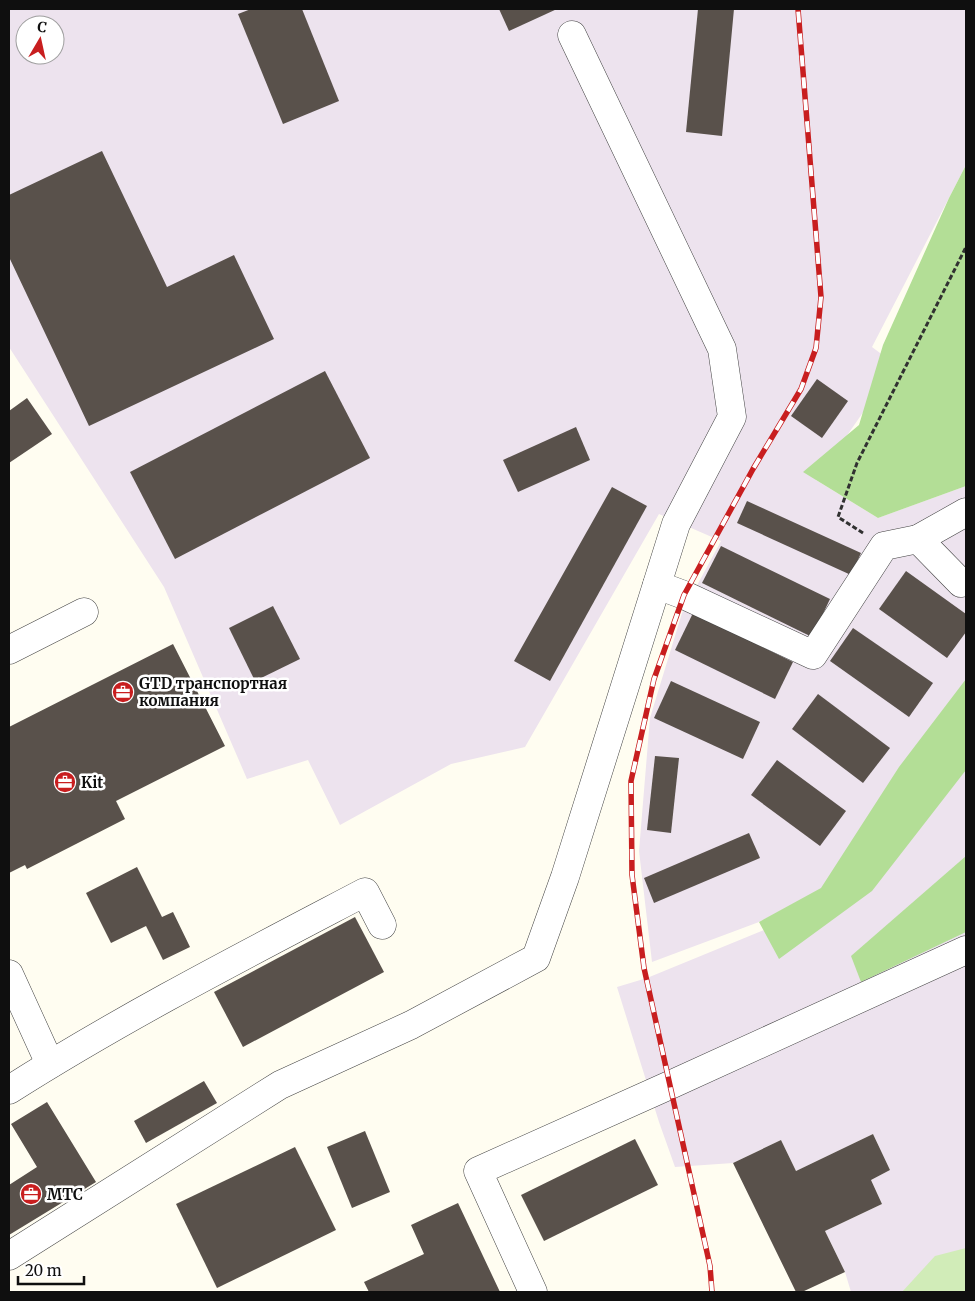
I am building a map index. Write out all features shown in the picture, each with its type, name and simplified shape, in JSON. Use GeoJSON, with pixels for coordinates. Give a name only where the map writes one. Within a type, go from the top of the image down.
{"type":"FeatureCollection","features":[{"type":"Feature","properties":{"kind":"lane"},"geometry":{"type":"LineString","coordinates":[[9,1256],[280,1085],[411,1025],[536,958],[565,876],[676,524],[732,416],[722,349],[572,35]]}},
{"type":"Feature","properties":{"kind":"lane"},"geometry":{"type":"LineString","coordinates":[[657,585],[684,595],[812,655],[884,546],[918,539],[966,512]]}},
{"type":"Feature","properties":{"kind":"lane"},"geometry":{"type":"LineString","coordinates":[[918,539],[961,583],[966,582]]}},
{"type":"Feature","properties":{"kind":"lane"},"geometry":{"type":"LineString","coordinates":[[9,650],[84,612]]}},
{"type":"Feature","properties":{"kind":"lane"},"geometry":{"type":"LineString","coordinates":[[9,1090],[50,1064],[201,978],[365,892],[382,925]]}},
{"type":"Feature","properties":{"kind":"lane"},"geometry":{"type":"LineString","coordinates":[[533,1292],[478,1171],[670,1086],[966,950]]}},
{"type":"Feature","properties":{"kind":"lane"},"geometry":{"type":"LineString","coordinates":[[9,974],[50,1064]]}},
{"type":"Feature","properties":{"kind":"path"},"geometry":{"type":"LineString","coordinates":[[884,546],[838,517],[857,463],[966,247]]}},
{"type":"Feature","properties":{"kind":"shaded area"},"geometry":{"type":"Polygon","coordinates":[[[9,9],[966,9],[966,165],[872,347],[896,365],[816,480],[878,518],[966,486],[966,1292],[851,1292],[845,1272],[825,1231],[882,1204],[871,1180],[890,1170],[873,1134],[796,1171],[781,1140],[733,1163],[675,1167],[659,1122],[617,987],[647,978],[774,926],[817,891],[759,922],[652,962],[639,851],[650,718],[682,613],[721,541],[659,514],[525,747],[451,764],[340,825],[308,760],[247,779],[164,587],[9,347],[9,9]]]}},
{"type":"Feature","properties":{"kind":"green space"},"geometry":{"type":"Polygon","coordinates":[[[966,165],[966,486],[878,518],[803,472],[859,425],[883,345],[949,198],[966,165]]]}},
{"type":"Feature","properties":{"kind":"green space"},"geometry":{"type":"Polygon","coordinates":[[[966,679],[966,770],[872,891],[779,959],[759,922],[821,888],[899,767],[966,679]]]}},
{"type":"Feature","properties":{"kind":"green space"},"geometry":{"type":"Polygon","coordinates":[[[966,856],[966,932],[861,982],[851,956],[966,856]]]}},
{"type":"Feature","properties":{"kind":"green space"},"geometry":{"type":"Polygon","coordinates":[[[966,1248],[966,1292],[902,1292],[935,1256],[966,1248]]]}},
{"type":"Feature","properties":{"kind":"building"},"geometry":{"type":"Polygon","coordinates":[[[251,9],[302,9],[339,101],[283,124],[238,14],[251,9]]]}},
{"type":"Feature","properties":{"kind":"building"},"geometry":{"type":"Polygon","coordinates":[[[499,9],[557,9],[509,31],[499,9]]]}},
{"type":"Feature","properties":{"kind":"building"},"geometry":{"type":"Polygon","coordinates":[[[698,9],[734,9],[722,136],[686,132],[698,9]]]}},
{"type":"Feature","properties":{"kind":"building"},"geometry":{"type":"Polygon","coordinates":[[[102,151],[167,287],[234,255],[274,339],[89,426],[9,257],[9,195],[102,151]]]}},
{"type":"Feature","properties":{"kind":"building"},"geometry":{"type":"Polygon","coordinates":[[[325,371],[370,458],[175,559],[130,472],[325,371]]]}},
{"type":"Feature","properties":{"kind":"building"},"geometry":{"type":"Polygon","coordinates":[[[817,379],[848,401],[822,438],[791,416],[817,379]]]}},
{"type":"Feature","properties":{"kind":"building"},"geometry":{"type":"Polygon","coordinates":[[[27,398],[52,434],[9,463],[9,411],[27,398]]]}},
{"type":"Feature","properties":{"kind":"building"},"geometry":{"type":"Polygon","coordinates":[[[576,427],[590,460],[518,492],[503,460],[576,427]]]}},
{"type":"Feature","properties":{"kind":"building"},"geometry":{"type":"Polygon","coordinates":[[[612,487],[647,506],[550,681],[514,661],[612,487]]]}},
{"type":"Feature","properties":{"kind":"building"},"geometry":{"type":"Polygon","coordinates":[[[747,501],[861,553],[851,575],[737,523],[747,501]]]}},
{"type":"Feature","properties":{"kind":"building"},"geometry":{"type":"Polygon","coordinates":[[[721,546],[830,599],[812,637],[702,583],[721,546]]]}},
{"type":"Feature","properties":{"kind":"building"},"geometry":{"type":"Polygon","coordinates":[[[906,571],[966,614],[966,632],[947,658],[879,609],[906,571]]]}},
{"type":"Feature","properties":{"kind":"building"},"geometry":{"type":"Polygon","coordinates":[[[273,606],[300,659],[255,681],[229,628],[273,606]]]}},
{"type":"Feature","properties":{"kind":"building"},"geometry":{"type":"Polygon","coordinates":[[[693,613],[793,662],[775,699],[675,650],[693,613]]]}},
{"type":"Feature","properties":{"kind":"building"},"geometry":{"type":"Polygon","coordinates":[[[853,628],[933,683],[909,717],[830,661],[853,628]]]}},
{"type":"Feature","properties":{"kind":"building"},"geometry":{"type":"Polygon","coordinates":[[[173,644],[225,746],[116,801],[125,819],[27,869],[25,865],[9,873],[9,727],[173,644]]]}},
{"type":"Feature","properties":{"kind":"building"},"geometry":{"type":"Polygon","coordinates":[[[671,681],[760,722],[743,759],[654,718],[671,681]]]}},
{"type":"Feature","properties":{"kind":"building"},"geometry":{"type":"Polygon","coordinates":[[[818,694],[890,748],[863,783],[792,729],[818,694]]]}},
{"type":"Feature","properties":{"kind":"building"},"geometry":{"type":"Polygon","coordinates":[[[655,756],[679,758],[671,833],[647,830],[655,756]]]}},
{"type":"Feature","properties":{"kind":"building"},"geometry":{"type":"Polygon","coordinates":[[[777,760],[846,811],[820,846],[751,795],[777,760]]]}},
{"type":"Feature","properties":{"kind":"building"},"geometry":{"type":"Polygon","coordinates":[[[749,833],[760,858],[654,903],[644,878],[749,833]]]}},
{"type":"Feature","properties":{"kind":"building"},"geometry":{"type":"Polygon","coordinates":[[[137,867],[162,917],[173,912],[190,947],[163,960],[146,926],[111,943],[86,893],[137,867]]]}},
{"type":"Feature","properties":{"kind":"building"},"geometry":{"type":"Polygon","coordinates":[[[355,917],[384,972],[243,1047],[214,992],[355,917]]]}},
{"type":"Feature","properties":{"kind":"building"},"geometry":{"type":"Polygon","coordinates":[[[204,1081],[217,1103],[146,1143],[134,1121],[204,1081]]]}},
{"type":"Feature","properties":{"kind":"building"},"geometry":{"type":"Polygon","coordinates":[[[47,1102],[96,1182],[9,1235],[9,1185],[37,1167],[11,1124],[47,1102]]]}},
{"type":"Feature","properties":{"kind":"building"},"geometry":{"type":"Polygon","coordinates":[[[365,1131],[390,1192],[352,1208],[327,1147],[365,1131]]]}},
{"type":"Feature","properties":{"kind":"building"},"geometry":{"type":"Polygon","coordinates":[[[873,1134],[890,1170],[871,1180],[882,1204],[825,1231],[845,1272],[802,1292],[796,1292],[733,1163],[781,1140],[796,1171],[873,1134]]]}},
{"type":"Feature","properties":{"kind":"building"},"geometry":{"type":"Polygon","coordinates":[[[635,1139],[658,1185],[544,1241],[521,1195],[635,1139]]]}},
{"type":"Feature","properties":{"kind":"building"},"geometry":{"type":"Polygon","coordinates":[[[295,1147],[336,1230],[217,1288],[176,1204],[295,1147]]]}},
{"type":"Feature","properties":{"kind":"building"},"geometry":{"type":"Polygon","coordinates":[[[458,1203],[500,1292],[369,1292],[364,1282],[424,1254],[411,1225],[458,1203]]]}},
{"type":"Feature","properties":{"kind":"railway"},"geometry":{"type":"LineString","coordinates":[[712,1292],[710,1266],[644,968],[632,875],[631,781],[654,679],[684,595],[753,469],[801,389],[816,348],[821,297],[798,9]]}},
{"type":"Feature","properties":{"kind":"place","name":"GTD транспортная компания"},"geometry":{"type":"Point","coordinates":[123,692]}},
{"type":"Feature","properties":{"kind":"place","name":"Kit"},"geometry":{"type":"Point","coordinates":[65,782]}},
{"type":"Feature","properties":{"kind":"place","name":"МТС"},"geometry":{"type":"Point","coordinates":[31,1194]}}]}
